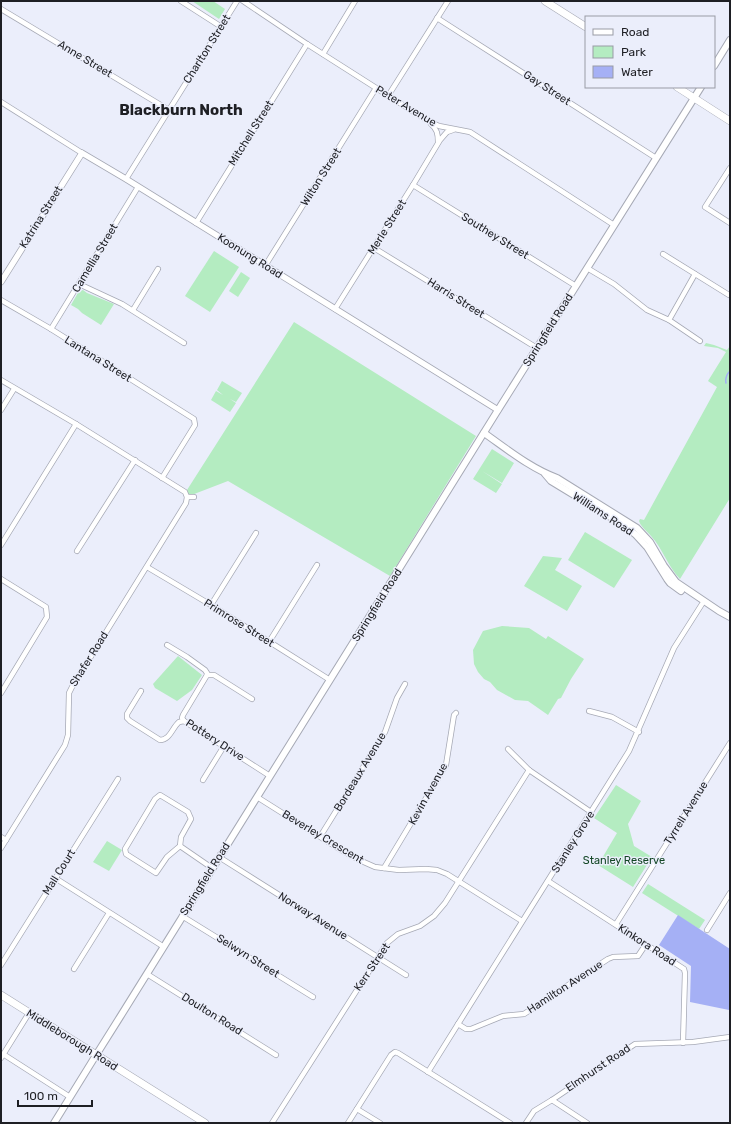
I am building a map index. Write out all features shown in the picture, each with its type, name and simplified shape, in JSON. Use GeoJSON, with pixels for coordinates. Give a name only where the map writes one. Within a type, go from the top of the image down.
{"type":"FeatureCollection","features":[{"type":"Feature","properties":{"kind":"main road"},"geometry":{"type":"LineString","coordinates":[[546,1],[585,26]]}},
{"type":"Feature","properties":{"kind":"main road"},"geometry":{"type":"LineString","coordinates":[[715,64],[730,40]]}},
{"type":"Feature","properties":{"kind":"main road"},"geometry":{"type":"LineString","coordinates":[[679,88],[730,121]]}},
{"type":"Feature","properties":{"kind":"main road","name":"Springfield Road"},"geometry":{"type":"LineString","coordinates":[[54,1123],[700,88]]}},
{"type":"Feature","properties":{"kind":"main road","name":"Williams Road"},"geometry":{"type":"LineString","coordinates":[[484,434],[544,473],[557,478],[566,487],[605,508],[642,532],[650,542],[672,581]]}},
{"type":"Feature","properties":{"kind":"main road","name":"Williams Road"},"geometry":{"type":"LineString","coordinates":[[584,498],[597,509],[625,526],[641,540],[652,554],[661,571],[672,581],[730,620]]}},
{"type":"Feature","properties":{"kind":"main road"},"geometry":{"type":"LineString","coordinates":[[597,509],[605,508]]}},
{"type":"Feature","properties":{"kind":"main road","name":"Williams Road"},"geometry":{"type":"LineString","coordinates":[[716,610],[730,617]]}},
{"type":"Feature","properties":{"kind":"main road","name":"Middleborough Road"},"geometry":{"type":"LineString","coordinates":[[1,995],[204,1123]]}},
{"type":"Feature","properties":{"kind":"street"},"geometry":{"type":"LineString","coordinates":[[181,1],[220,26]]}},
{"type":"Feature","properties":{"kind":"street","name":"Charlton Street"},"geometry":{"type":"LineString","coordinates":[[126,179],[237,1]]}},
{"type":"Feature","properties":{"kind":"street","name":"Peter Avenue"},"geometry":{"type":"LineString","coordinates":[[243,1],[307,44],[428,121],[439,126],[470,132],[614,225]]}},
{"type":"Feature","properties":{"kind":"street"},"geometry":{"type":"LineString","coordinates":[[323,54],[355,1]]}},
{"type":"Feature","properties":{"kind":"street"},"geometry":{"type":"LineString","coordinates":[[388,96],[448,1]]}},
{"type":"Feature","properties":{"kind":"street","name":"Anne Street"},"geometry":{"type":"LineString","coordinates":[[1,8],[169,110]]}},
{"type":"Feature","properties":{"kind":"street","name":"Gay Street"},"geometry":{"type":"LineString","coordinates":[[437,18],[656,158]]}},
{"type":"Feature","properties":{"kind":"street","name":"Mitchell Street"},"geometry":{"type":"LineString","coordinates":[[196,223],[307,44]]}},
{"type":"Feature","properties":{"kind":"street","name":"Wilton Street"},"geometry":{"type":"LineString","coordinates":[[265,266],[376,88]]}},
{"type":"Feature","properties":{"kind":"street","name":"Koonung Road"},"geometry":{"type":"LineString","coordinates":[[1,102],[498,410]]}},
{"type":"Feature","properties":{"kind":"street"},"geometry":{"type":"LineString","coordinates":[[428,121],[436,130],[438,144]]}},
{"type":"Feature","properties":{"kind":"street","name":"Merle Street"},"geometry":{"type":"LineString","coordinates":[[335,310],[413,186],[443,135],[456,129]]}},
{"type":"Feature","properties":{"kind":"street","name":"Katrina Street"},"geometry":{"type":"LineString","coordinates":[[1,282],[82,153]]}},
{"type":"Feature","properties":{"kind":"street"},"geometry":{"type":"LineString","coordinates":[[730,168],[705,207],[730,222]]}},
{"type":"Feature","properties":{"kind":"street","name":"Southey Street"},"geometry":{"type":"LineString","coordinates":[[413,186],[576,286]]}},
{"type":"Feature","properties":{"kind":"street","name":"Camellia Street"},"geometry":{"type":"LineString","coordinates":[[51,330],[138,187]]}},
{"type":"Feature","properties":{"kind":"street","name":"Harris Street"},"geometry":{"type":"LineString","coordinates":[[374,248],[537,348]]}},
{"type":"Feature","properties":{"kind":"street"},"geometry":{"type":"LineString","coordinates":[[663,254],[729,295]]}},
{"type":"Feature","properties":{"kind":"street"},"geometry":{"type":"LineString","coordinates":[[587,268],[614,284],[647,310],[668,320],[700,341]]}},
{"type":"Feature","properties":{"kind":"street"},"geometry":{"type":"LineString","coordinates":[[133,310],[158,269]]}},
{"type":"Feature","properties":{"kind":"street"},"geometry":{"type":"LineString","coordinates":[[668,320],[695,274]]}},
{"type":"Feature","properties":{"kind":"street"},"geometry":{"type":"LineString","coordinates":[[79,284],[133,310],[184,343]]}},
{"type":"Feature","properties":{"kind":"street","name":"Lantana Street"},"geometry":{"type":"LineString","coordinates":[[1,300],[194,419],[195,425],[162,478]]}},
{"type":"Feature","properties":{"kind":"street"},"geometry":{"type":"LineString","coordinates":[[1,380],[135,460],[185,492],[187,497],[194,497]]}},
{"type":"Feature","properties":{"kind":"street"},"geometry":{"type":"LineString","coordinates":[[1,410],[14,389]]}},
{"type":"Feature","properties":{"kind":"street"},"geometry":{"type":"LineString","coordinates":[[1,545],[76,424]]}},
{"type":"Feature","properties":{"kind":"street"},"geometry":{"type":"LineString","coordinates":[[77,551],[135,460]]}},
{"type":"Feature","properties":{"kind":"street","name":"Shafer Road"},"geometry":{"type":"LineString","coordinates":[[1,848],[65,745],[68,735],[69,693],[72,686],[186,503],[187,497]]}},
{"type":"Feature","properties":{"kind":"street"},"geometry":{"type":"LineString","coordinates":[[211,606],[256,533]]}},
{"type":"Feature","properties":{"kind":"street"},"geometry":{"type":"LineString","coordinates":[[269,642],[317,565]]}},
{"type":"Feature","properties":{"kind":"street","name":"Primrose Street"},"geometry":{"type":"LineString","coordinates":[[147,567],[330,680]]}},
{"type":"Feature","properties":{"kind":"street"},"geometry":{"type":"LineString","coordinates":[[1,579],[46,608],[47,617],[1,693]]}},
{"type":"Feature","properties":{"kind":"street","name":"Stanley Grove"},"geometry":{"type":"LineString","coordinates":[[428,1072],[629,752],[639,732],[674,648],[703,602]]}},
{"type":"Feature","properties":{"kind":"street"},"geometry":{"type":"LineString","coordinates":[[167,645],[187,656],[205,670],[207,675],[214,675],[252,699]]}},
{"type":"Feature","properties":{"kind":"street","name":"Pottery Drive"},"geometry":{"type":"LineString","coordinates":[[207,675],[182,718],[184,721],[270,776]]}},
{"type":"Feature","properties":{"kind":"street","name":"Bordeaux Avenue"},"geometry":{"type":"LineString","coordinates":[[320,836],[385,732],[396,698],[405,684]]}},
{"type":"Feature","properties":{"kind":"street"},"geometry":{"type":"LineString","coordinates":[[141,691],[126,714],[130,721],[160,740],[164,740],[168,737],[179,722],[184,721]]}},
{"type":"Feature","properties":{"kind":"street"},"geometry":{"type":"LineString","coordinates":[[589,711],[612,717],[639,732]]}},
{"type":"Feature","properties":{"kind":"street","name":"Kevin Avenue"},"geometry":{"type":"LineString","coordinates":[[384,868],[446,765],[454,715],[456,713]]}},
{"type":"Feature","properties":{"kind":"street","name":"Tyrrell Avenue"},"geometry":{"type":"LineString","coordinates":[[616,924],[730,742]]}},
{"type":"Feature","properties":{"kind":"street"},"geometry":{"type":"LineString","coordinates":[[203,780],[224,746]]}},
{"type":"Feature","properties":{"kind":"street"},"geometry":{"type":"LineString","coordinates":[[508,749],[529,770],[591,812]]}},
{"type":"Feature","properties":{"kind":"street","name":"Kerr Street"},"geometry":{"type":"LineString","coordinates":[[272,1123],[387,943],[398,934],[420,926],[434,916],[445,903],[529,770]]}},
{"type":"Feature","properties":{"kind":"street","name":"Mall Court"},"geometry":{"type":"LineString","coordinates":[[1,964],[118,779]]}},
{"type":"Feature","properties":{"kind":"street"},"geometry":{"type":"LineString","coordinates":[[160,795],[188,812],[191,819],[182,837],[180,846],[167,857],[156,873],[126,854],[125,849],[155,798],[160,795]]}},
{"type":"Feature","properties":{"kind":"street","name":"Beverley Crescent"},"geometry":{"type":"LineString","coordinates":[[257,797],[357,859],[375,867],[400,870],[418,868],[437,870],[447,874],[522,921]]}},
{"type":"Feature","properties":{"kind":"street"},"geometry":{"type":"LineString","coordinates":[[1,837],[6,840]]}},
{"type":"Feature","properties":{"kind":"street"},"geometry":{"type":"LineString","coordinates":[[180,846],[212,868]]}},
{"type":"Feature","properties":{"kind":"street","name":"Norway Avenue"},"geometry":{"type":"LineString","coordinates":[[219,857],[406,975]]}},
{"type":"Feature","properties":{"kind":"street"},"geometry":{"type":"LineString","coordinates":[[55,878],[164,948]]}},
{"type":"Feature","properties":{"kind":"street","name":"Kinkora Road"},"geometry":{"type":"LineString","coordinates":[[548,881],[684,969],[683,1043]]}},
{"type":"Feature","properties":{"kind":"street"},"geometry":{"type":"LineString","coordinates":[[707,930],[730,893]]}},
{"type":"Feature","properties":{"kind":"street"},"geometry":{"type":"LineString","coordinates":[[74,969],[109,913]]}},
{"type":"Feature","properties":{"kind":"street","name":"Selwyn Street"},"geometry":{"type":"LineString","coordinates":[[182,916],[313,997]]}},
{"type":"Feature","properties":{"kind":"street","name":"Hamilton Avenue"},"geometry":{"type":"LineString","coordinates":[[458,1024],[466,1029],[472,1029],[503,1016],[524,1014],[608,959],[613,957],[638,956],[646,944]]}},
{"type":"Feature","properties":{"kind":"street","name":"Doulton Road"},"geometry":{"type":"LineString","coordinates":[[147,974],[276,1055]]}},
{"type":"Feature","properties":{"kind":"street"},"geometry":{"type":"LineString","coordinates":[[29,1013],[2,1056],[70,1097]]}},
{"type":"Feature","properties":{"kind":"street","name":"Elmhurst Road"},"geometry":{"type":"LineString","coordinates":[[526,1123],[534,1111],[636,1044],[683,1043],[730,1037]]}},
{"type":"Feature","properties":{"kind":"street"},"geometry":{"type":"LineString","coordinates":[[348,1123],[391,1055],[395,1052],[510,1123]]}},
{"type":"Feature","properties":{"kind":"street"},"geometry":{"type":"LineString","coordinates":[[552,1100],[587,1123]]}},
{"type":"Feature","properties":{"kind":"street"},"geometry":{"type":"LineString","coordinates":[[357,1109],[380,1123]]}},
{"type":"Feature","properties":{"kind":"green space"},"geometry":{"type":"Polygon","coordinates":[[[192,1],[213,1],[225,9],[219,19],[192,1]]]}},
{"type":"Feature","properties":{"kind":"green space"},"geometry":{"type":"Polygon","coordinates":[[[214,251],[239,267],[210,312],[185,296],[214,251]]]}},
{"type":"Feature","properties":{"kind":"green space"},"geometry":{"type":"Polygon","coordinates":[[[241,272],[250,278],[238,297],[229,291],[241,272]]]}},
{"type":"Feature","properties":{"kind":"green space"},"geometry":{"type":"Polygon","coordinates":[[[83,290],[114,304],[101,325],[71,305],[79,291],[83,290]]]}},
{"type":"Feature","properties":{"kind":"green space"},"geometry":{"type":"Polygon","coordinates":[[[294,322],[476,436],[390,576],[228,481],[189,496],[187,490],[294,322]]]}},
{"type":"Feature","properties":{"kind":"green space"},"geometry":{"type":"Polygon","coordinates":[[[706,343],[727,350],[730,346],[730,498],[680,579],[659,546],[639,521],[640,519],[644,520],[717,387],[708,381],[726,352],[718,348],[704,346],[706,343]]]}},
{"type":"Feature","properties":{"kind":"green space"},"geometry":{"type":"Polygon","coordinates":[[[222,381],[242,393],[236,402],[230,399],[236,403],[230,412],[211,400],[216,391],[223,395],[217,390],[222,381]]]}},
{"type":"Feature","properties":{"kind":"green space"},"geometry":{"type":"Polygon","coordinates":[[[492,449],[514,463],[502,483],[482,471],[502,484],[496,493],[473,479],[492,449]]]}},
{"type":"Feature","properties":{"kind":"green space"},"geometry":{"type":"Polygon","coordinates":[[[585,532],[632,560],[614,588],[568,560],[585,532]]]}},
{"type":"Feature","properties":{"kind":"green space"},"geometry":{"type":"Polygon","coordinates":[[[543,556],[562,558],[555,570],[582,586],[567,611],[524,586],[543,556]]]}},
{"type":"Feature","properties":{"kind":"green space"},"geometry":{"type":"Polygon","coordinates":[[[502,626],[529,628],[546,639],[548,636],[584,659],[561,698],[558,699],[548,715],[528,701],[515,700],[497,690],[478,672],[474,664],[473,650],[483,631],[502,626]]]}},
{"type":"Feature","properties":{"kind":"green space"},"geometry":{"type":"Polygon","coordinates":[[[178,656],[202,675],[192,690],[177,701],[155,688],[153,684],[178,656]]]}},
{"type":"Feature","properties":{"kind":"green space","name":"Stanley Reserve"},"geometry":{"type":"Polygon","coordinates":[[[616,785],[641,801],[628,824],[634,846],[652,857],[633,887],[598,865],[617,833],[594,818],[616,785]]]}},
{"type":"Feature","properties":{"kind":"green space"},"geometry":{"type":"Polygon","coordinates":[[[107,841],[122,850],[109,871],[93,862],[107,841]]]}},
{"type":"Feature","properties":{"kind":"green space"},"geometry":{"type":"Polygon","coordinates":[[[648,884],[705,920],[699,929],[642,893],[648,884]]]}},
{"type":"Feature","properties":{"kind":"water"},"geometry":{"type":"Polygon","coordinates":[[[678,915],[730,949],[729,1010],[690,1002],[691,966],[659,945],[678,915]]]}},
{"type":"Feature","properties":{"kind":"waterway"},"geometry":{"type":"LineString","coordinates":[[726,383],[726,376],[730,371]]}},
{"type":"Feature","properties":{"kind":"district","name":"Blackburn North"},"geometry":{"type":"Point","coordinates":[181,110]}}]}
